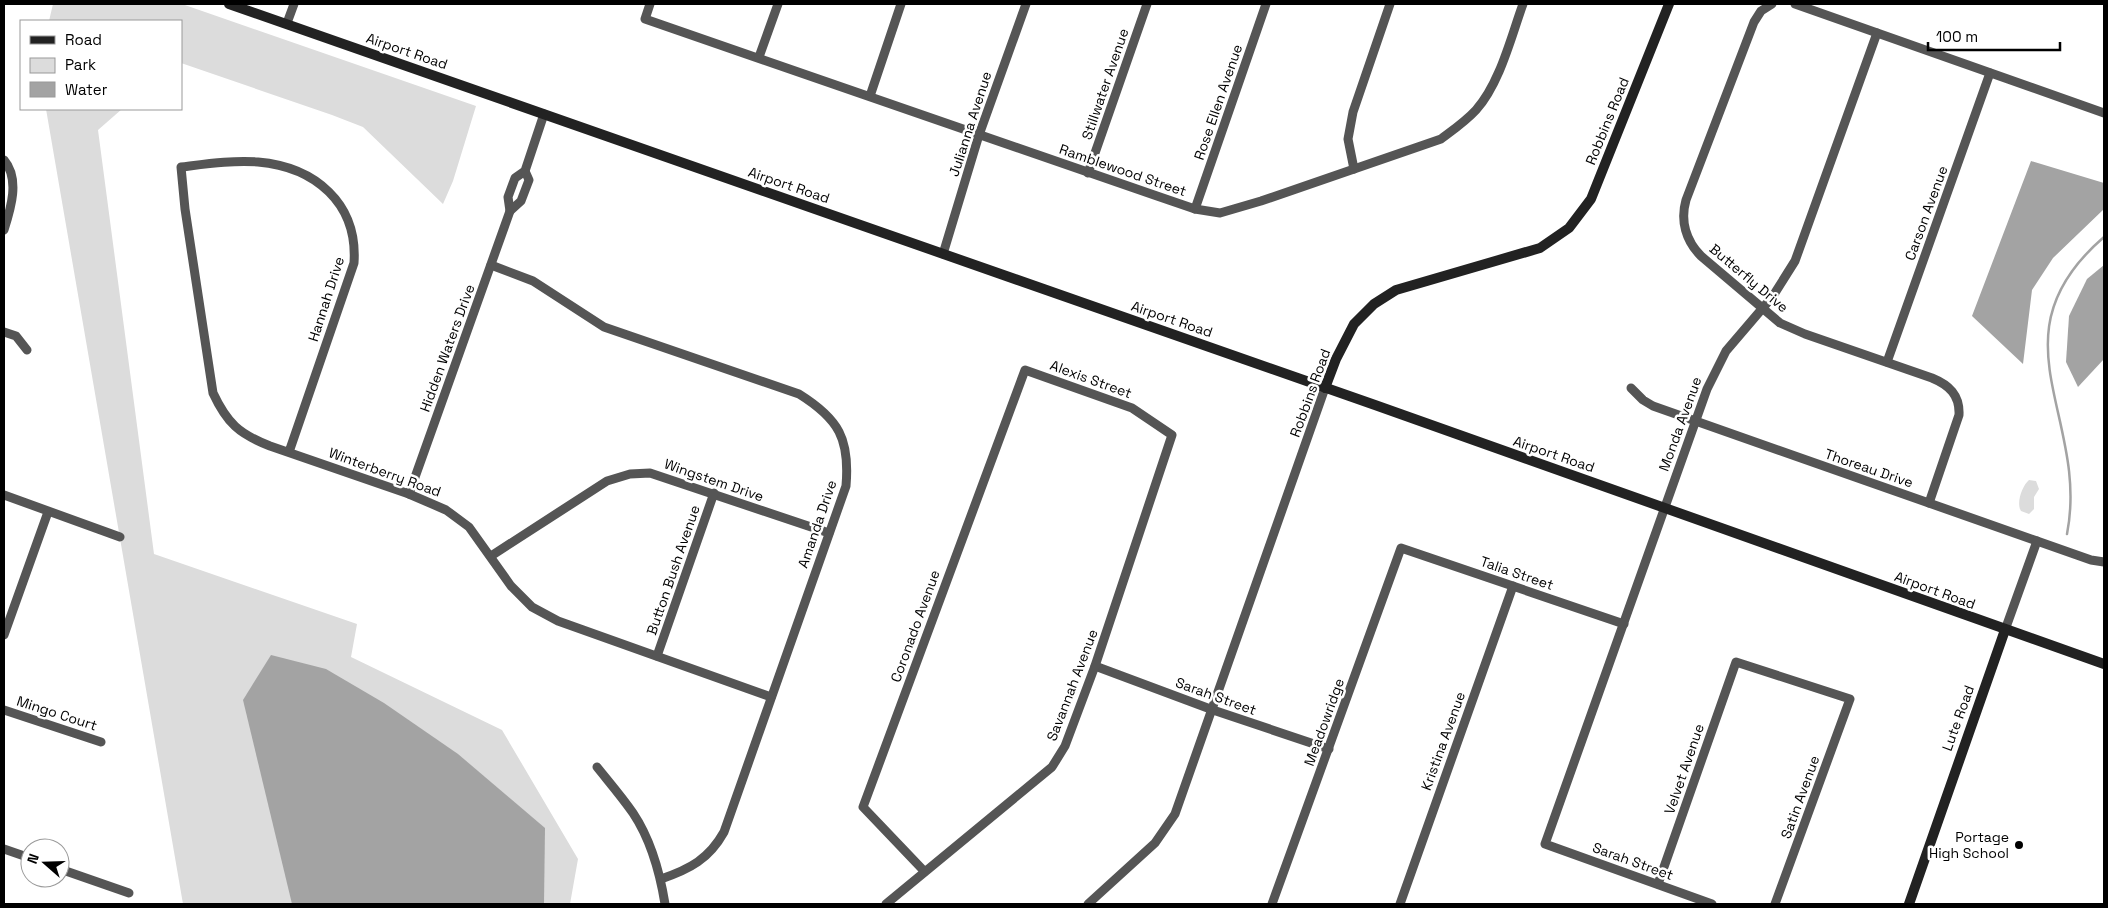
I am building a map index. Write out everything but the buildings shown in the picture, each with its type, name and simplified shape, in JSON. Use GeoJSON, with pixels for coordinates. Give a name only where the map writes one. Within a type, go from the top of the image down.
{"type":"FeatureCollection","features":[{"type":"Feature","properties":{"kind":"main road","name":"Airport Road"},"geometry":{"type":"LineString","coordinates":[[229,4],[1326,388],[2104,664]]}},
{"type":"Feature","properties":{"kind":"main road","name":"Robbins Road"},"geometry":{"type":"LineString","coordinates":[[1326,388],[1336,359],[1354,324],[1374,304],[1396,290],[1540,248],[1569,228],[1591,199],[1669,4]]}},
{"type":"Feature","properties":{"kind":"main road","name":"Lute Road"},"geometry":{"type":"LineString","coordinates":[[1909,904],[2005,630]]}},
{"type":"Feature","properties":{"kind":"street"},"geometry":{"type":"LineString","coordinates":[[287,23],[294,4]]}},
{"type":"Feature","properties":{"kind":"street","name":"Ramblewood Street"},"geometry":{"type":"LineString","coordinates":[[650,4],[645,19],[1196,209],[1220,213],[1261,201],[1440,139],[1457,128],[1477,110],[1492,86],[1523,4]]}},
{"type":"Feature","properties":{"kind":"street"},"geometry":{"type":"LineString","coordinates":[[759,57],[778,4]]}},
{"type":"Feature","properties":{"kind":"street"},"geometry":{"type":"LineString","coordinates":[[870,96],[901,4]]}},
{"type":"Feature","properties":{"kind":"street","name":"Julianna Avenue"},"geometry":{"type":"LineString","coordinates":[[943,254],[979,135],[1026,4]]}},
{"type":"Feature","properties":{"kind":"street","name":"Stillwater Avenue"},"geometry":{"type":"LineString","coordinates":[[1088,172],[1147,4]]}},
{"type":"Feature","properties":{"kind":"street","name":"Rose Ellen Avenue"},"geometry":{"type":"LineString","coordinates":[[1196,209],[1266,4]]}},
{"type":"Feature","properties":{"kind":"street"},"geometry":{"type":"LineString","coordinates":[[1354,169],[1348,139],[1353,112],[1390,4]]}},
{"type":"Feature","properties":{"kind":"street","name":"Butterfly Drive"},"geometry":{"type":"LineString","coordinates":[[1771,4],[1761,11],[1754,22],[1686,200],[1683,216],[1686,235],[1694,249],[1778,322],[1942,382],[1952,390],[1958,402],[1957,422],[1928,503]]}},
{"type":"Feature","properties":{"kind":"street"},"geometry":{"type":"LineString","coordinates":[[1795,4],[2104,113]]}},
{"type":"Feature","properties":{"kind":"street","name":"Monda Avenue"},"geometry":{"type":"LineString","coordinates":[[1545,844],[1709,382],[1730,347],[1782,283],[1798,255],[1877,33]]}},
{"type":"Feature","properties":{"kind":"street","name":"Carson Avenue"},"geometry":{"type":"LineString","coordinates":[[1887,362],[1990,73]]}},
{"type":"Feature","properties":{"kind":"street","name":"Hidden Waters Drive"},"geometry":{"type":"LineString","coordinates":[[409,494],[510,211],[508,197],[515,178],[525,171],[544,114]]}},
{"type":"Feature","properties":{"kind":"street"},"geometry":{"type":"LineString","coordinates":[[4,160],[11,175],[13,193],[4,230]]}},
{"type":"Feature","properties":{"kind":"street","name":"Hannah Drive"},"geometry":{"type":"LineString","coordinates":[[181,167],[242,162],[274,164],[307,175],[320,183],[340,204],[346,215],[354,241],[354,263],[289,452]]}},
{"type":"Feature","properties":{"kind":"street","name":"Winterberry Road"},"geometry":{"type":"LineString","coordinates":[[181,167],[185,209],[213,393],[221,410],[233,426],[251,438],[409,494],[446,510],[469,527],[511,586],[532,607],[558,621],[771,697]]}},
{"type":"Feature","properties":{"kind":"street","name":"Hidden Waters Drive"},"geometry":{"type":"LineString","coordinates":[[510,211],[521,201],[529,180],[525,171]]}},
{"type":"Feature","properties":{"kind":"street","name":"Amanda Drive"},"geometry":{"type":"LineString","coordinates":[[491,265],[533,281],[604,327],[799,394],[820,407],[834,423],[844,442],[848,463],[846,486],[724,832],[717,845],[708,855],[687,869],[661,879]]}},
{"type":"Feature","properties":{"kind":"street"},"geometry":{"type":"LineString","coordinates":[[4,332],[16,336],[27,350]]}},
{"type":"Feature","properties":{"kind":"street","name":"Alexis Street"},"geometry":{"type":"LineString","coordinates":[[1024,370],[1132,408],[1172,435]]}},
{"type":"Feature","properties":{"kind":"street","name":"Coronado Avenue"},"geometry":{"type":"LineString","coordinates":[[925,872],[863,808],[1024,370]]}},
{"type":"Feature","properties":{"kind":"street","name":"Robbins Road"},"geometry":{"type":"LineString","coordinates":[[1088,904],[1155,843],[1175,814],[1326,388]]}},
{"type":"Feature","properties":{"kind":"street","name":"Thoreau Drive"},"geometry":{"type":"LineString","coordinates":[[1631,388],[1647,403],[1695,421],[2091,560],[2104,562]]}},
{"type":"Feature","properties":{"kind":"street","name":"Savannah Avenue"},"geometry":{"type":"LineString","coordinates":[[886,904],[1052,767],[1065,746],[1095,666],[1172,435]]}},
{"type":"Feature","properties":{"kind":"street","name":"Wingstem Drive"},"geometry":{"type":"LineString","coordinates":[[491,556],[607,481],[630,474],[650,472],[829,533]]}},
{"type":"Feature","properties":{"kind":"street","name":"Button Bush Avenue"},"geometry":{"type":"LineString","coordinates":[[657,656],[714,493]]}},
{"type":"Feature","properties":{"kind":"street"},"geometry":{"type":"LineString","coordinates":[[4,495],[120,537]]}},
{"type":"Feature","properties":{"kind":"street"},"geometry":{"type":"LineString","coordinates":[[4,635],[48,512]]}},
{"type":"Feature","properties":{"kind":"street","name":"Lute Road"},"geometry":{"type":"LineString","coordinates":[[2005,630],[2037,541]]}},
{"type":"Feature","properties":{"kind":"street","name":"Talia Street"},"geometry":{"type":"LineString","coordinates":[[1401,548],[1624,624]]}},
{"type":"Feature","properties":{"kind":"street","name":"Meadowridge"},"geometry":{"type":"LineString","coordinates":[[1272,904],[1401,548]]}},
{"type":"Feature","properties":{"kind":"street","name":"Kristina Avenue"},"geometry":{"type":"LineString","coordinates":[[1400,904],[1513,586]]}},
{"type":"Feature","properties":{"kind":"street","name":"Satin Avenue"},"geometry":{"type":"LineString","coordinates":[[1736,662],[1850,699],[1775,904]]}},
{"type":"Feature","properties":{"kind":"street","name":"Velvet Avenue"},"geometry":{"type":"LineString","coordinates":[[1658,884],[1736,662]]}},
{"type":"Feature","properties":{"kind":"street","name":"Sarah Street"},"geometry":{"type":"LineString","coordinates":[[1095,666],[1212,710],[1329,749]]}},
{"type":"Feature","properties":{"kind":"street","name":"Mingo Court"},"geometry":{"type":"LineString","coordinates":[[4,710],[101,742]]}},
{"type":"Feature","properties":{"kind":"street"},"geometry":{"type":"LineString","coordinates":[[597,767],[634,814],[650,845],[661,879],[665,904]]}},
{"type":"Feature","properties":{"kind":"street","name":"Sarah Street"},"geometry":{"type":"LineString","coordinates":[[1545,844],[1712,904]]}},
{"type":"Feature","properties":{"kind":"street"},"geometry":{"type":"LineString","coordinates":[[4,849],[20,855]]}},
{"type":"Feature","properties":{"kind":"street"},"geometry":{"type":"LineString","coordinates":[[70,872],[129,893]]}},
{"type":"Feature","properties":{"kind":"green space"},"geometry":{"type":"Polygon","coordinates":[[[53,4],[182,4],[476,106],[453,181],[443,204],[363,127],[182,63],[182,20],[49,20],[53,4]]]}},
{"type":"Feature","properties":{"kind":"green space"},"geometry":{"type":"Polygon","coordinates":[[[46,110],[121,110],[98,130],[154,554],[357,624],[351,657],[502,730],[578,859],[570,904],[183,904],[46,110]]]}},
{"type":"Feature","properties":{"kind":"green space"},"geometry":{"type":"Polygon","coordinates":[[[2029,480],[2036,481],[2039,489],[2034,497],[2034,509],[2029,514],[2021,511],[2019,499],[2022,490],[2029,480]]]}},
{"type":"Feature","properties":{"kind":"water"},"geometry":{"type":"Polygon","coordinates":[[[2031,161],[2104,183],[2104,209],[2053,258],[2032,290],[2023,364],[1972,316],[2031,161]]]}},
{"type":"Feature","properties":{"kind":"water"},"geometry":{"type":"Polygon","coordinates":[[[2104,265],[2104,359],[2078,387],[2066,362],[2069,316],[2087,279],[2104,265]]]}},
{"type":"Feature","properties":{"kind":"water"},"geometry":{"type":"Polygon","coordinates":[[[271,655],[326,669],[384,703],[458,754],[545,828],[544,904],[292,904],[243,700],[271,655]]]}},
{"type":"Feature","properties":{"kind":"waterway"},"geometry":{"type":"LineString","coordinates":[[2067,534],[2070,492],[2066,452],[2051,379],[2048,344],[2053,309],[2070,273],[2104,237]]}},
{"type":"Feature","properties":{"kind":"place","name":"Portage High School"},"geometry":{"type":"Point","coordinates":[2019,845]}}]}
